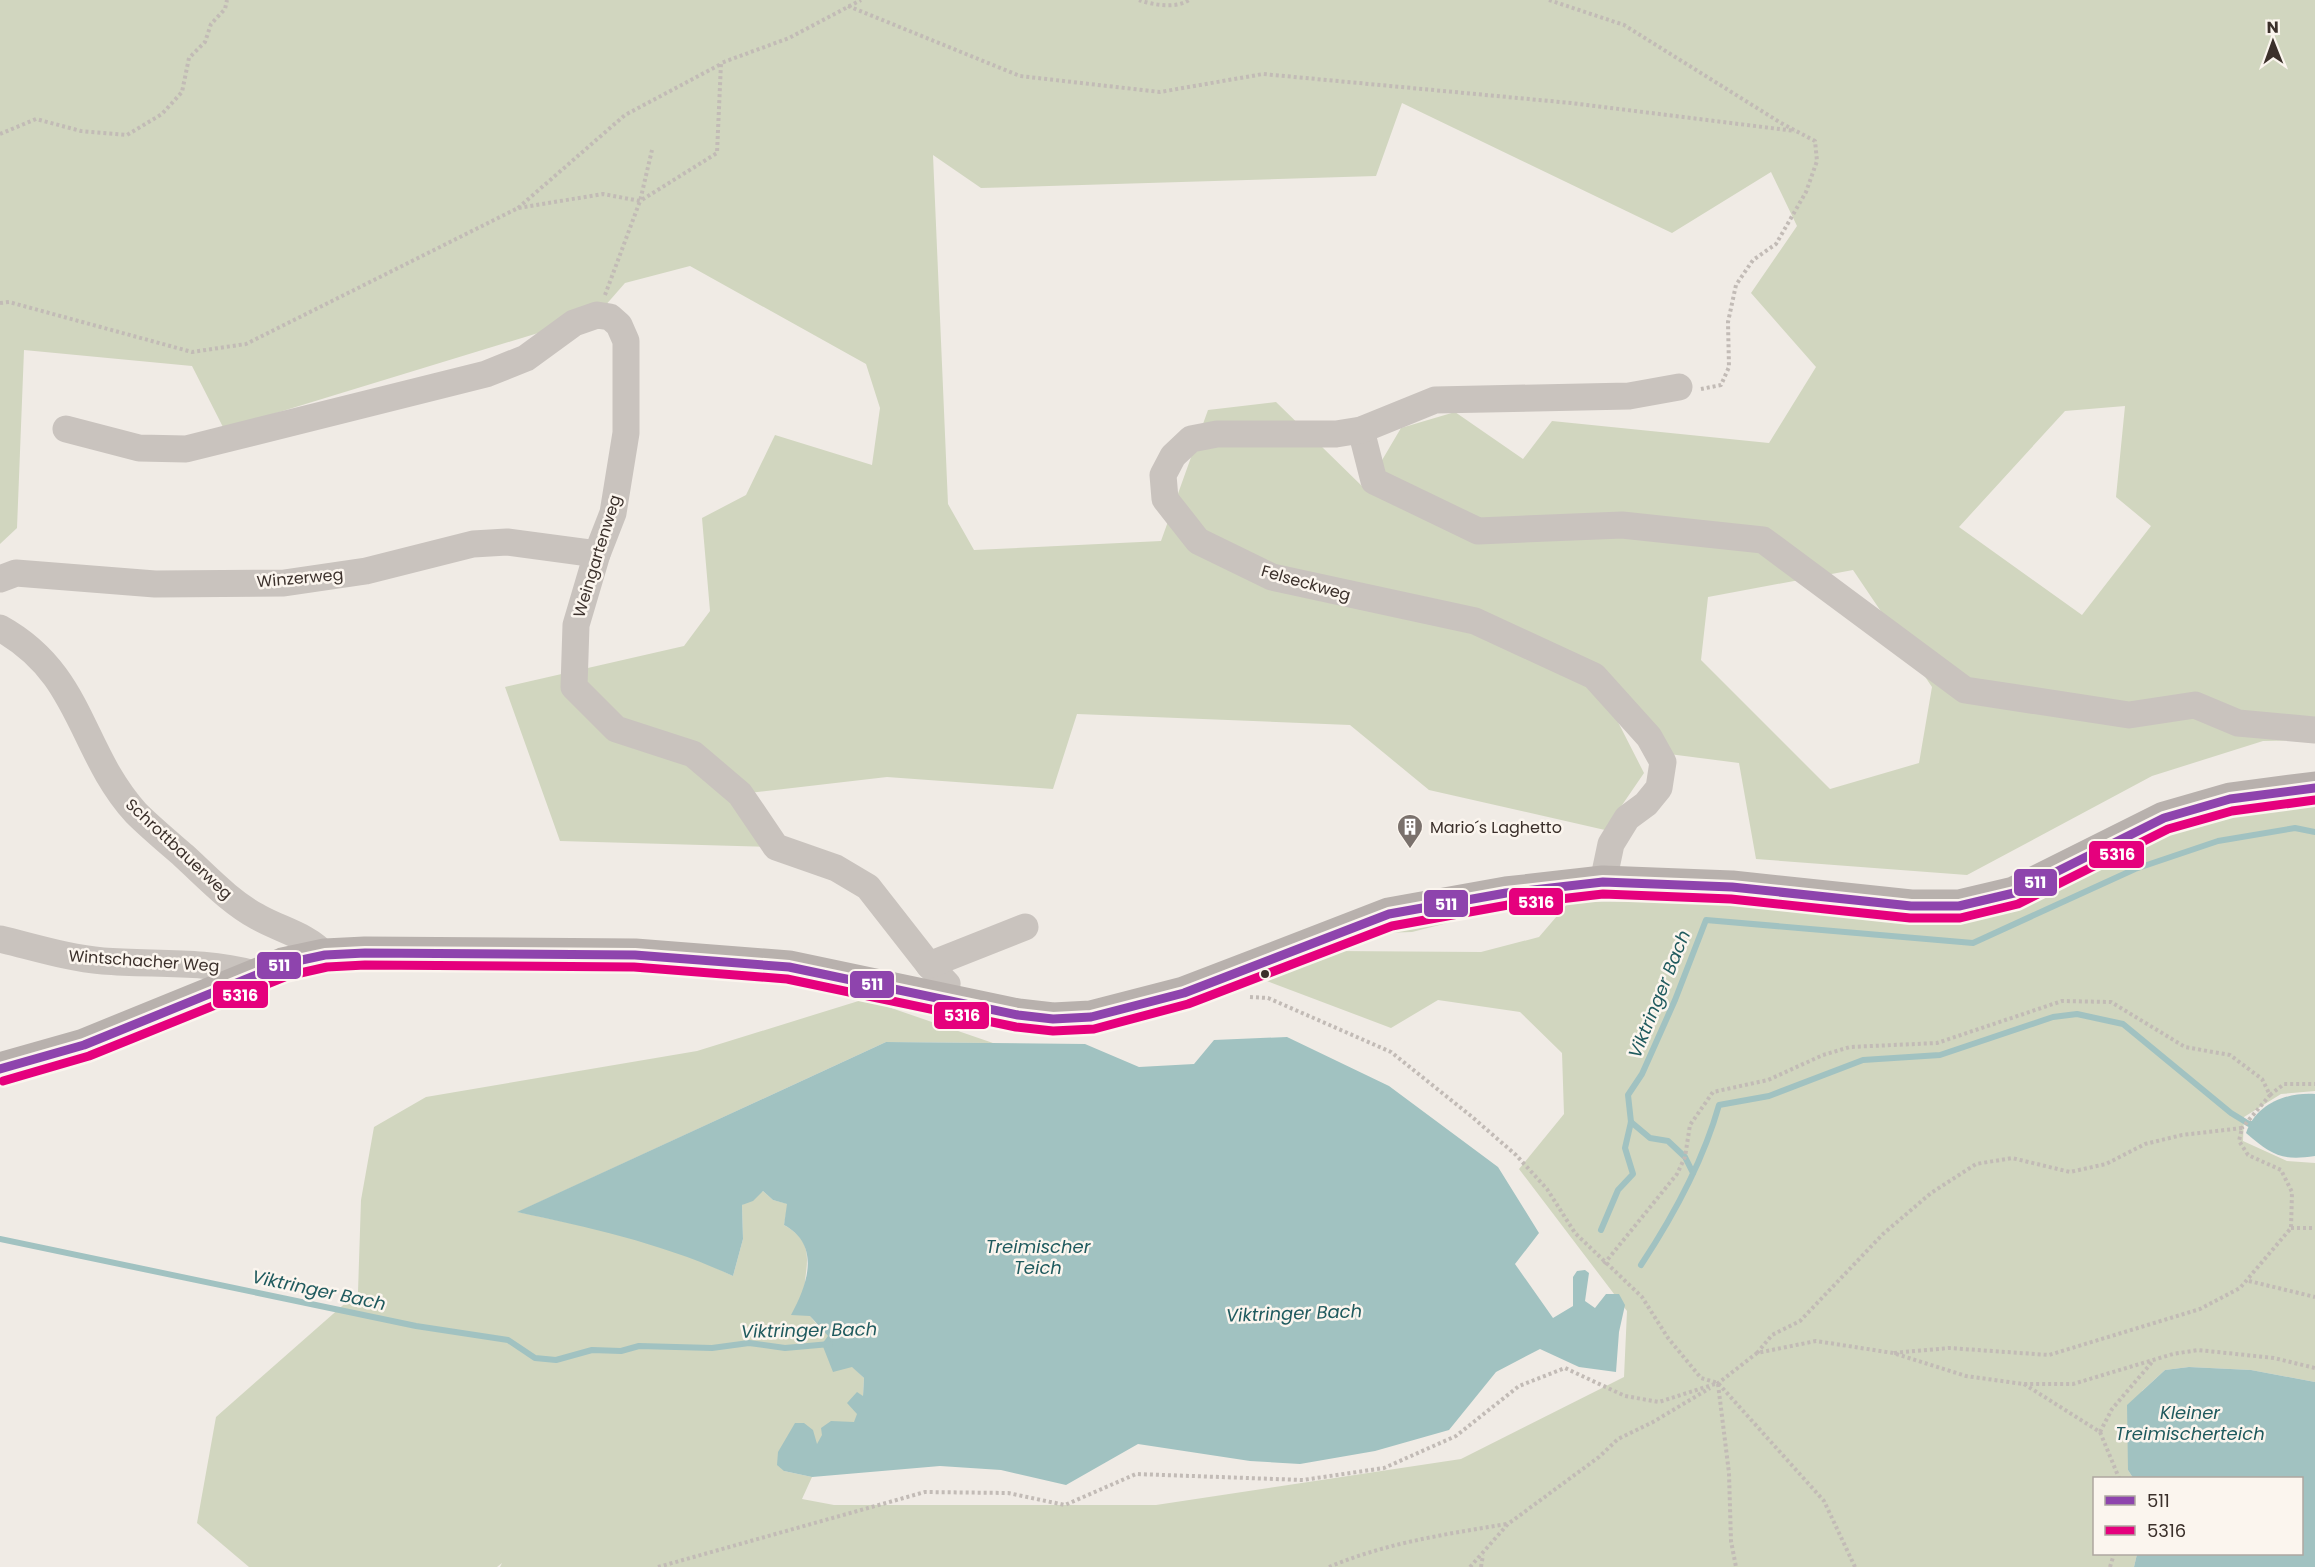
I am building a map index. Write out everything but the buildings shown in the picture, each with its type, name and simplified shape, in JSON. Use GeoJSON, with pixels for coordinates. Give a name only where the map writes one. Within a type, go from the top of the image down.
{"type":"FeatureCollection","features":[{"type":"Feature","properties":{"kind":"main road"},"geometry":{"type":"LineString","coordinates":[[0,1070],[45,1058],[111,1035],[254,974],[325,955],[635,955],[789,967],[942,997],[1018,1015],[1053,1019],[1091,1017],[1184,993],[1389,914],[1506,893],[1604,882],[1732,886],[1911,906],[1959,906],[2014,893],[2164,818],[2230,799],[2315,788]]}},
{"type":"Feature","properties":{"kind":"street"},"geometry":{"type":"LineString","coordinates":[[66,429],[139,448],[186,449],[486,374],[526,358],[574,323],[597,315]]}},
{"type":"Feature","properties":{"kind":"street","name":"Weingartenweg"},"geometry":{"type":"LineString","coordinates":[[597,315],[610,317],[619,325],[626,341],[628,373],[626,433],[614,513],[597,554],[576,625],[574,687],[616,729],[693,754],[740,794],[776,847],[836,868],[868,887],[928,965],[947,984],[942,997]]}},
{"type":"Feature","properties":{"kind":"street","name":"Felseckweg"},"geometry":{"type":"LineString","coordinates":[[1604,882],[1611,844],[1627,818],[1646,804],[1659,788],[1664,762],[1648,736],[1594,675],[1475,621],[1272,577],[1198,541],[1165,499],[1163,475],[1173,456],[1191,439],[1217,434],[1336,434],[1361,430],[1435,400],[1629,396],[1679,387]]}},
{"type":"Feature","properties":{"kind":"street"},"geometry":{"type":"LineString","coordinates":[[1361,430],[1374,481],[1478,531],[1622,525],[1763,540],[1965,690],[2129,715],[2195,705],[2238,723],[2315,730]]}},
{"type":"Feature","properties":{"kind":"street","name":"Winzerweg"},"geometry":{"type":"LineString","coordinates":[[0,579],[16,573],[155,584],[284,582],[366,571],[473,544],[507,542],[597,554]]}},
{"type":"Feature","properties":{"kind":"street","name":"Schrottbauerweg"},"geometry":{"type":"LineString","coordinates":[[0,628],[19,639],[50,668],[71,698],[109,778],[138,815],[225,894],[257,917],[314,942],[325,955]]}},
{"type":"Feature","properties":{"kind":"street"},"geometry":{"type":"LineString","coordinates":[[928,965],[1025,927]]}},
{"type":"Feature","properties":{"kind":"street","name":"Wintschacher Weg"},"geometry":{"type":"LineString","coordinates":[[0,939],[71,957],[102,961],[231,968],[254,974]]}},
{"type":"Feature","properties":{"kind":"path"},"geometry":{"type":"LineString","coordinates":[[0,134],[36,119],[81,131],[127,135],[162,114],[182,92],[189,58],[205,42],[211,24],[225,9],[226,0]]}},
{"type":"Feature","properties":{"kind":"path"},"geometry":{"type":"LineString","coordinates":[[0,303],[9,302],[192,352],[246,344],[518,208],[625,115],[722,63],[789,38],[861,0]]}},
{"type":"Feature","properties":{"kind":"path"},"geometry":{"type":"LineString","coordinates":[[1139,0],[1154,5],[1185,3],[1189,0]]}},
{"type":"Feature","properties":{"kind":"path"},"geometry":{"type":"LineString","coordinates":[[1549,0],[1624,25],[1795,131],[1815,141],[1817,161],[1806,192],[1776,244],[1753,260],[1736,285],[1728,321],[1729,367],[1721,385],[1703,389],[1679,387]]}},
{"type":"Feature","properties":{"kind":"path"},"geometry":{"type":"LineString","coordinates":[[848,6],[1020,76],[1160,92],[1263,74],[1571,103],[1795,131]]}},
{"type":"Feature","properties":{"kind":"path"},"geometry":{"type":"LineString","coordinates":[[518,208],[603,194],[640,201],[717,153],[722,63]]}},
{"type":"Feature","properties":{"kind":"path"},"geometry":{"type":"LineString","coordinates":[[597,315],[640,201],[651,150]]}},
{"type":"Feature","properties":{"kind":"path"},"geometry":{"type":"LineString","coordinates":[[1247,997],[1268,998],[1391,1052],[1516,1155],[1547,1189],[1575,1233],[1641,1297],[1668,1338],[1701,1378],[1718,1383],[1824,1501],[1855,1567]]}},
{"type":"Feature","properties":{"kind":"path"},"geometry":{"type":"LineString","coordinates":[[1605,1264],[1677,1174],[1685,1157],[1690,1125],[1713,1092],[1768,1080],[1822,1055],[1850,1047],[1937,1043],[2062,1001],[2111,1002],[2185,1047],[2230,1055],[2262,1078],[2270,1095]]}},
{"type":"Feature","properties":{"kind":"path"},"geometry":{"type":"LineString","coordinates":[[1893,1353],[1949,1348],[2049,1355],[2200,1309],[2249,1281],[2291,1228],[2292,1192],[2281,1170],[2248,1155],[2239,1141],[2242,1128],[2270,1095],[2284,1084],[2315,1084]]}},
{"type":"Feature","properties":{"kind":"path"},"geometry":{"type":"LineString","coordinates":[[1470,1567],[1508,1524],[1599,1457],[1618,1439],[1653,1422],[1718,1383],[1757,1353],[1772,1335],[1800,1321],[1883,1234],[1931,1193],[1976,1164],[2012,1158],[2070,1172],[2106,1164],[2145,1144],[2182,1136],[2242,1128]]}},
{"type":"Feature","properties":{"kind":"path"},"geometry":{"type":"LineString","coordinates":[[2291,1228],[2315,1228]]}},
{"type":"Feature","properties":{"kind":"path"},"geometry":{"type":"LineString","coordinates":[[2249,1281],[2315,1296]]}},
{"type":"Feature","properties":{"kind":"path"},"geometry":{"type":"LineString","coordinates":[[1757,1353],[1816,1341],[1893,1353],[1966,1376],[2024,1384],[2073,1384],[2116,1369],[2198,1350],[2274,1358],[2315,1368]]}},
{"type":"Feature","properties":{"kind":"path"},"geometry":{"type":"LineString","coordinates":[[2100,1432],[2112,1409],[2153,1361]]}},
{"type":"Feature","properties":{"kind":"path"},"geometry":{"type":"LineString","coordinates":[[658,1567],[925,1492],[1008,1493],[1065,1505],[1136,1474],[1303,1480],[1384,1468],[1456,1436],[1519,1386],[1565,1368],[1624,1396],[1659,1402],[1718,1383]]}},
{"type":"Feature","properties":{"kind":"path"},"geometry":{"type":"LineString","coordinates":[[1718,1383],[1729,1473],[1731,1541],[1736,1567]]}},
{"type":"Feature","properties":{"kind":"path"},"geometry":{"type":"LineString","coordinates":[[2024,1384],[2100,1432],[2118,1477]]}},
{"type":"Feature","properties":{"kind":"path"},"geometry":{"type":"LineString","coordinates":[[1329,1567],[1357,1555],[1427,1537],[1508,1524]]}},
{"type":"Feature","properties":{"kind":"path"},"geometry":{"type":"LineString","coordinates":[[1481,1567],[1483,1554]]}},
{"type":"Feature","properties":{"kind":"green space"},"geometry":{"type":"Polygon","coordinates":[[[0,0],[2315,0],[2315,740],[2263,741],[2152,776],[1967,875],[1756,859],[1739,763],[1669,754],[1595,677],[1644,773],[1605,830],[1429,790],[1350,725],[1077,714],[1053,789],[887,777],[740,794],[776,847],[560,841],[505,687],[684,646],[710,611],[702,518],[746,495],[775,435],[872,465],[880,408],[866,364],[690,266],[625,283],[597,315],[224,429],[192,366],[24,350],[17,528],[0,544],[0,0]],[[1402,103],[1376,176],[981,188],[933,155],[948,504],[974,550],[1161,541],[1208,410],[1276,402],[1365,489],[1401,428],[1455,412],[1523,459],[1552,421],[1769,443],[1816,367],[1751,293],[1797,226],[1771,172],[1672,233],[1402,103]],[[2125,406],[2065,411],[1959,527],[2082,615],[2151,526],[2116,497],[2125,406]],[[1853,570],[1708,597],[1701,660],[1830,789],[1919,763],[1932,687],[1853,570]]]}},
{"type":"Feature","properties":{"kind":"green space"},"geometry":{"type":"Polygon","coordinates":[[[2269,806],[2315,807],[2315,1091],[2281,1094],[2244,1117],[2243,1141],[2287,1161],[2315,1163],[2315,1382],[2251,1370],[2189,1367],[2165,1370],[2142,1391],[2128,1470],[2132,1477],[2093,1477],[2093,1555],[2137,1555],[2134,1567],[500,1567],[502,1563],[497,1567],[249,1567],[197,1523],[216,1417],[358,1292],[361,1200],[374,1127],[426,1097],[697,1051],[865,999],[993,1043],[886,1042],[518,1212],[612,1232],[693,1257],[733,1276],[743,1239],[742,1205],[763,1191],[773,1200],[788,1204],[784,1225],[797,1234],[804,1244],[807,1255],[805,1290],[810,1315],[864,1378],[863,1396],[855,1422],[823,1435],[817,1445],[784,1471],[812,1477],[802,1499],[834,1505],[1156,1505],[1461,1459],[1624,1377],[1627,1311],[1519,1169],[1564,1114],[1562,1053],[1520,1012],[1438,1000],[1391,1028],[1267,981],[1335,951],[1481,952],[1539,937],[1569,902],[1730,901],[1952,918],[2175,828],[2269,806]]]}},
{"type":"Feature","properties":{"kind":"green space"},"geometry":{"type":"Polygon","coordinates":[[[1465,914],[1467,918],[1412,932],[1382,933],[1399,926],[1465,914]]]}},
{"type":"Feature","properties":{"kind":"water","name":"Treimischer Teich"},"geometry":{"type":"Polygon","coordinates":[[[1287,1037],[1389,1086],[1498,1167],[1539,1233],[1515,1264],[1553,1318],[1573,1306],[1573,1277],[1577,1271],[1585,1270],[1589,1273],[1585,1301],[1595,1308],[1606,1294],[1619,1294],[1625,1305],[1619,1332],[1616,1372],[1579,1367],[1540,1349],[1496,1372],[1449,1430],[1375,1451],[1300,1464],[1250,1461],[1138,1444],[1066,1485],[1001,1470],[940,1466],[812,1477],[784,1471],[777,1465],[778,1452],[795,1423],[804,1423],[813,1430],[817,1444],[822,1435],[821,1428],[831,1421],[854,1422],[857,1414],[847,1403],[857,1392],[863,1396],[864,1378],[852,1367],[833,1372],[822,1344],[828,1336],[810,1316],[791,1315],[802,1291],[808,1266],[803,1243],[796,1233],[784,1225],[787,1204],[773,1200],[763,1191],[753,1201],[742,1205],[743,1239],[733,1276],[654,1246],[517,1212],[886,1042],[1085,1044],[1139,1067],[1194,1064],[1214,1040],[1287,1037]]]}},
{"type":"Feature","properties":{"kind":"water"},"geometry":{"type":"Polygon","coordinates":[[[2315,1094],[2315,1156],[2294,1158],[2278,1155],[2263,1147],[2246,1133],[2257,1114],[2273,1102],[2293,1095],[2315,1094]]]}},
{"type":"Feature","properties":{"kind":"water","name":"Kleiner Treimischerteich"},"geometry":{"type":"Polygon","coordinates":[[[2189,1367],[2251,1370],[2315,1382],[2315,1567],[2134,1567],[2137,1555],[2303,1555],[2303,1477],[2132,1477],[2128,1470],[2127,1405],[2165,1370],[2189,1367]]]}},
{"type":"Feature","properties":{"kind":"waterway","name":"Viktringer Bach"},"geometry":{"type":"LineString","coordinates":[[1601,1230],[1618,1190],[1633,1174],[1625,1148],[1631,1122],[1628,1095],[1642,1074],[1675,1000],[1706,920],[1973,943],[2135,869],[2218,841],[2295,828],[2315,832]]}},
{"type":"Feature","properties":{"kind":"waterway"},"geometry":{"type":"LineString","coordinates":[[1641,1265],[1686,1188],[1705,1147],[1719,1105],[1769,1096],[1863,1060],[1940,1055],[2053,1017],[2077,1014],[2123,1024],[2231,1113],[2249,1124],[2255,1124]]}},
{"type":"Feature","properties":{"kind":"waterway"},"geometry":{"type":"LineString","coordinates":[[1631,1122],[1650,1138],[1668,1141],[1685,1157],[1693,1173]]}},
{"type":"Feature","properties":{"kind":"waterway","name":"Viktringer Bach"},"geometry":{"type":"LineString","coordinates":[[0,1239],[416,1326],[508,1340],[535,1358],[556,1360],[592,1350],[621,1351],[639,1346],[712,1348],[749,1343],[785,1348],[830,1344]]}},
{"type":"Feature","properties":{"kind":"transit line","name":"511"},"geometry":{"type":"LineString","coordinates":[[0,1069],[84,1045],[283,964],[325,955],[365,953],[635,955],[789,967],[1018,1015],[1053,1019],[1091,1017],[1184,993],[1389,914],[1506,893],[1603,882],[1732,887],[1911,906],[1959,906],[2014,893],[2164,818],[2230,799],[2315,788]]}},
{"type":"Feature","properties":{"kind":"transit line","name":"5316"},"geometry":{"type":"LineString","coordinates":[[3,1081],[89,1056],[287,976],[327,967],[365,965],[634,967],[787,979],[1016,1027],[1053,1031],[1094,1029],[1188,1004],[1392,926],[1508,905],[1603,894],[1731,899],[1910,918],[1960,918],[2018,904],[2168,829],[2232,811],[2315,800]]}},
{"type":"Feature","properties":{"kind":"place","name":"Mario´s Laghetto"},"geometry":{"type":"Point","coordinates":[1410,850]}}]}
